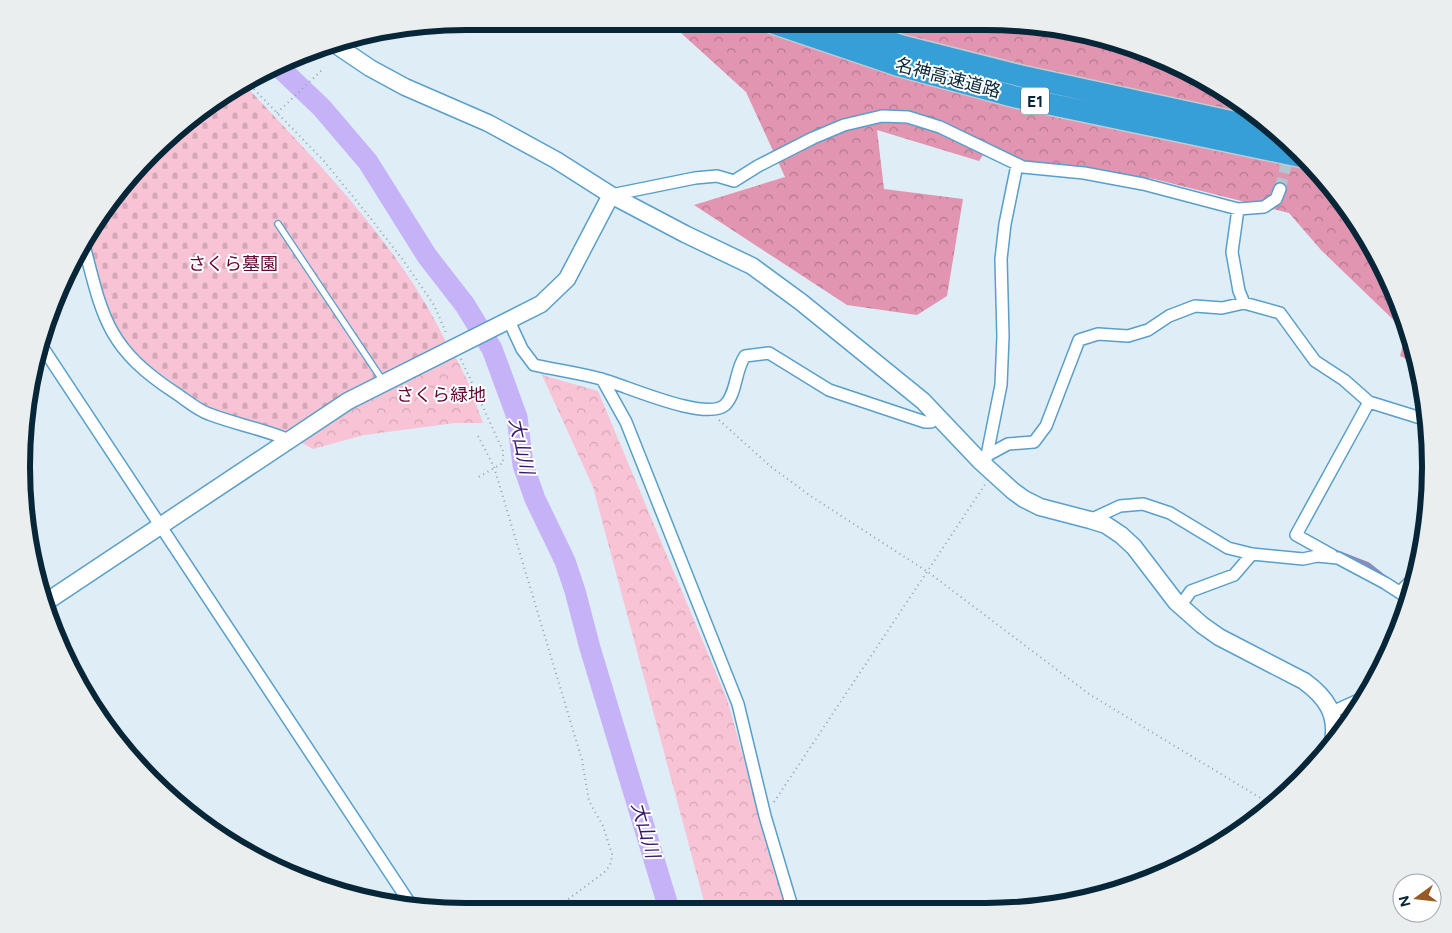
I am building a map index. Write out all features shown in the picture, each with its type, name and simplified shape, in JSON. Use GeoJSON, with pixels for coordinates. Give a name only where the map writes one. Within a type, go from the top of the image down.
{"type":"FeatureCollection","features":[{"type":"Feature","properties":{"kind":"highway","name":"名神高速道路"},"geometry":{"type":"LineString","coordinates":[[794,30],[897,65],[1016,97],[1290,154]]}},
{"type":"Feature","properties":{"kind":"highway","name":"名神高速道路"},"geometry":{"type":"LineString","coordinates":[[853,30],[902,46],[1021,76],[1261,128]]}},
{"type":"Feature","properties":{"kind":"street"},"geometry":{"type":"LineString","coordinates":[[341,49],[405,88],[488,123],[556,160],[611,195],[685,234],[752,266],[802,302],[924,401],[1024,500],[1040,507],[1106,525],[1121,535],[1134,547],[1168,593],[1202,625],[1219,637],[1304,681],[1322,696],[1332,712],[1334,729]]}},
{"type":"Feature","properties":{"kind":"street"},"geometry":{"type":"LineString","coordinates":[[611,195],[710,176],[734,181],[758,166],[813,138],[844,125],[882,116],[908,117],[940,127],[982,146],[1017,165],[1084,173],[1143,184],[1238,209],[1264,207],[1276,199],[1280,189]]}},
{"type":"Feature","properties":{"kind":"street"},"geometry":{"type":"LineString","coordinates":[[988,465],[1001,385],[1003,336],[1002,259],[1005,224],[1017,165]]}},
{"type":"Feature","properties":{"kind":"street"},"geometry":{"type":"LineString","coordinates":[[51,599],[348,401],[541,304],[567,279],[611,195]]}},
{"type":"Feature","properties":{"kind":"street"},"geometry":{"type":"LineString","coordinates":[[1238,209],[1232,252],[1239,291],[1244,303]]}},
{"type":"Feature","properties":{"kind":"street"},"geometry":{"type":"LineString","coordinates":[[86,252],[99,304],[112,334],[131,358],[151,377],[208,414],[268,431],[289,440]]}},
{"type":"Feature","properties":{"kind":"street"},"geometry":{"type":"LineString","coordinates":[[988,465],[1008,444],[1034,442],[1038,437],[1046,426],[1079,340],[1098,334],[1128,336],[1148,330],[1169,316],[1195,306],[1222,308],[1244,303],[1280,313],[1315,361],[1344,380],[1369,402],[1419,417]]}},
{"type":"Feature","properties":{"kind":"street"},"geometry":{"type":"LineString","coordinates":[[507,322],[522,349],[534,365],[602,379],[658,399],[707,410],[717,409],[730,398],[741,361],[746,356],[769,353],[829,390],[925,422],[931,422],[938,416]]}},
{"type":"Feature","properties":{"kind":"street"},"geometry":{"type":"LineString","coordinates":[[46,352],[407,899]]}},
{"type":"Feature","properties":{"kind":"street"},"geometry":{"type":"LineString","coordinates":[[602,379],[626,422],[738,704],[765,816],[791,903]]}},
{"type":"Feature","properties":{"kind":"street"},"geometry":{"type":"LineString","coordinates":[[1369,402],[1296,535],[1403,595]]}},
{"type":"Feature","properties":{"kind":"street"},"geometry":{"type":"LineString","coordinates":[[1090,520],[1120,506],[1143,504],[1170,513],[1228,548],[1252,554],[1303,559],[1317,556],[1338,558]]}},
{"type":"Feature","properties":{"kind":"street"},"geometry":{"type":"LineString","coordinates":[[1180,606],[1191,591],[1234,575],[1252,554]]}},
{"type":"Feature","properties":{"kind":"street"},"geometry":{"type":"LineString","coordinates":[[1332,712],[1352,703]]}},
{"type":"Feature","properties":{"kind":"lane"},"geometry":{"type":"LineString","coordinates":[[278,224],[384,383]]}},
{"type":"Feature","properties":{"kind":"path"},"geometry":{"type":"LineString","coordinates":[[277,113],[324,68]]}},
{"type":"Feature","properties":{"kind":"path"},"geometry":{"type":"LineString","coordinates":[[251,86],[324,161],[403,260],[434,305],[448,336],[459,346],[503,451],[503,463],[477,478]]}},
{"type":"Feature","properties":{"kind":"path"},"geometry":{"type":"LineString","coordinates":[[707,410],[770,466],[812,497],[928,572],[1089,694],[1266,801]]}},
{"type":"Feature","properties":{"kind":"path"},"geometry":{"type":"LineString","coordinates":[[478,436],[495,468],[582,760],[589,801],[603,826],[612,854],[611,863],[606,871],[563,903]]}},
{"type":"Feature","properties":{"kind":"path"},"geometry":{"type":"LineString","coordinates":[[765,816],[928,572],[988,465]]}},
{"type":"Feature","properties":{"kind":"green space"},"geometry":{"type":"Polygon","coordinates":[[[678,30],[1014,31],[1071,38],[1126,53],[1153,63],[1204,88],[1251,120],[1294,158],[1332,201],[1364,248],[1389,299],[1399,325],[1321,250],[1289,213],[1154,179],[1022,161],[990,145],[979,161],[877,130],[884,189],[963,199],[947,296],[917,315],[847,305],[694,205],[785,177],[746,92],[678,30]]]}},
{"type":"Feature","properties":{"kind":"green space","name":"さくら墓園"},"geometry":{"type":"Polygon","coordinates":[[[248,88],[328,175],[381,238],[427,306],[446,342],[339,397],[286,431],[209,409],[138,357],[119,333],[106,306],[90,245],[120,201],[158,158],[201,120],[248,88]]]}},
{"type":"Feature","properties":{"kind":"green space"},"geometry":{"type":"Polygon","coordinates":[[[1404,342],[1409,360],[1400,356],[1404,342]]]}},
{"type":"Feature","properties":{"kind":"green space","name":"さくら緑地"},"geometry":{"type":"Polygon","coordinates":[[[449,357],[456,358],[467,380],[483,423],[455,423],[364,435],[313,449],[300,442],[351,406],[449,357]]]}},
{"type":"Feature","properties":{"kind":"green space"},"geometry":{"type":"Polygon","coordinates":[[[542,375],[598,391],[727,699],[784,903],[704,903],[593,487],[542,375]]]}},
{"type":"Feature","properties":{"kind":"waterway","name":"大山川"},"geometry":{"type":"LineString","coordinates":[[283,71],[322,108],[368,162],[427,256],[465,305],[492,349],[517,417],[523,465],[535,499],[565,561],[575,591],[590,648],[667,903]]}},
{"type":"Feature","properties":{"kind":"waterway"},"geometry":{"type":"LineString","coordinates":[[1332,550],[1368,564],[1387,579]]}},
{"type":"Feature","properties":{"kind":"tunnel"},"geometry":{"type":"LineString","coordinates":[[1280,189],[1289,153]]}}]}
